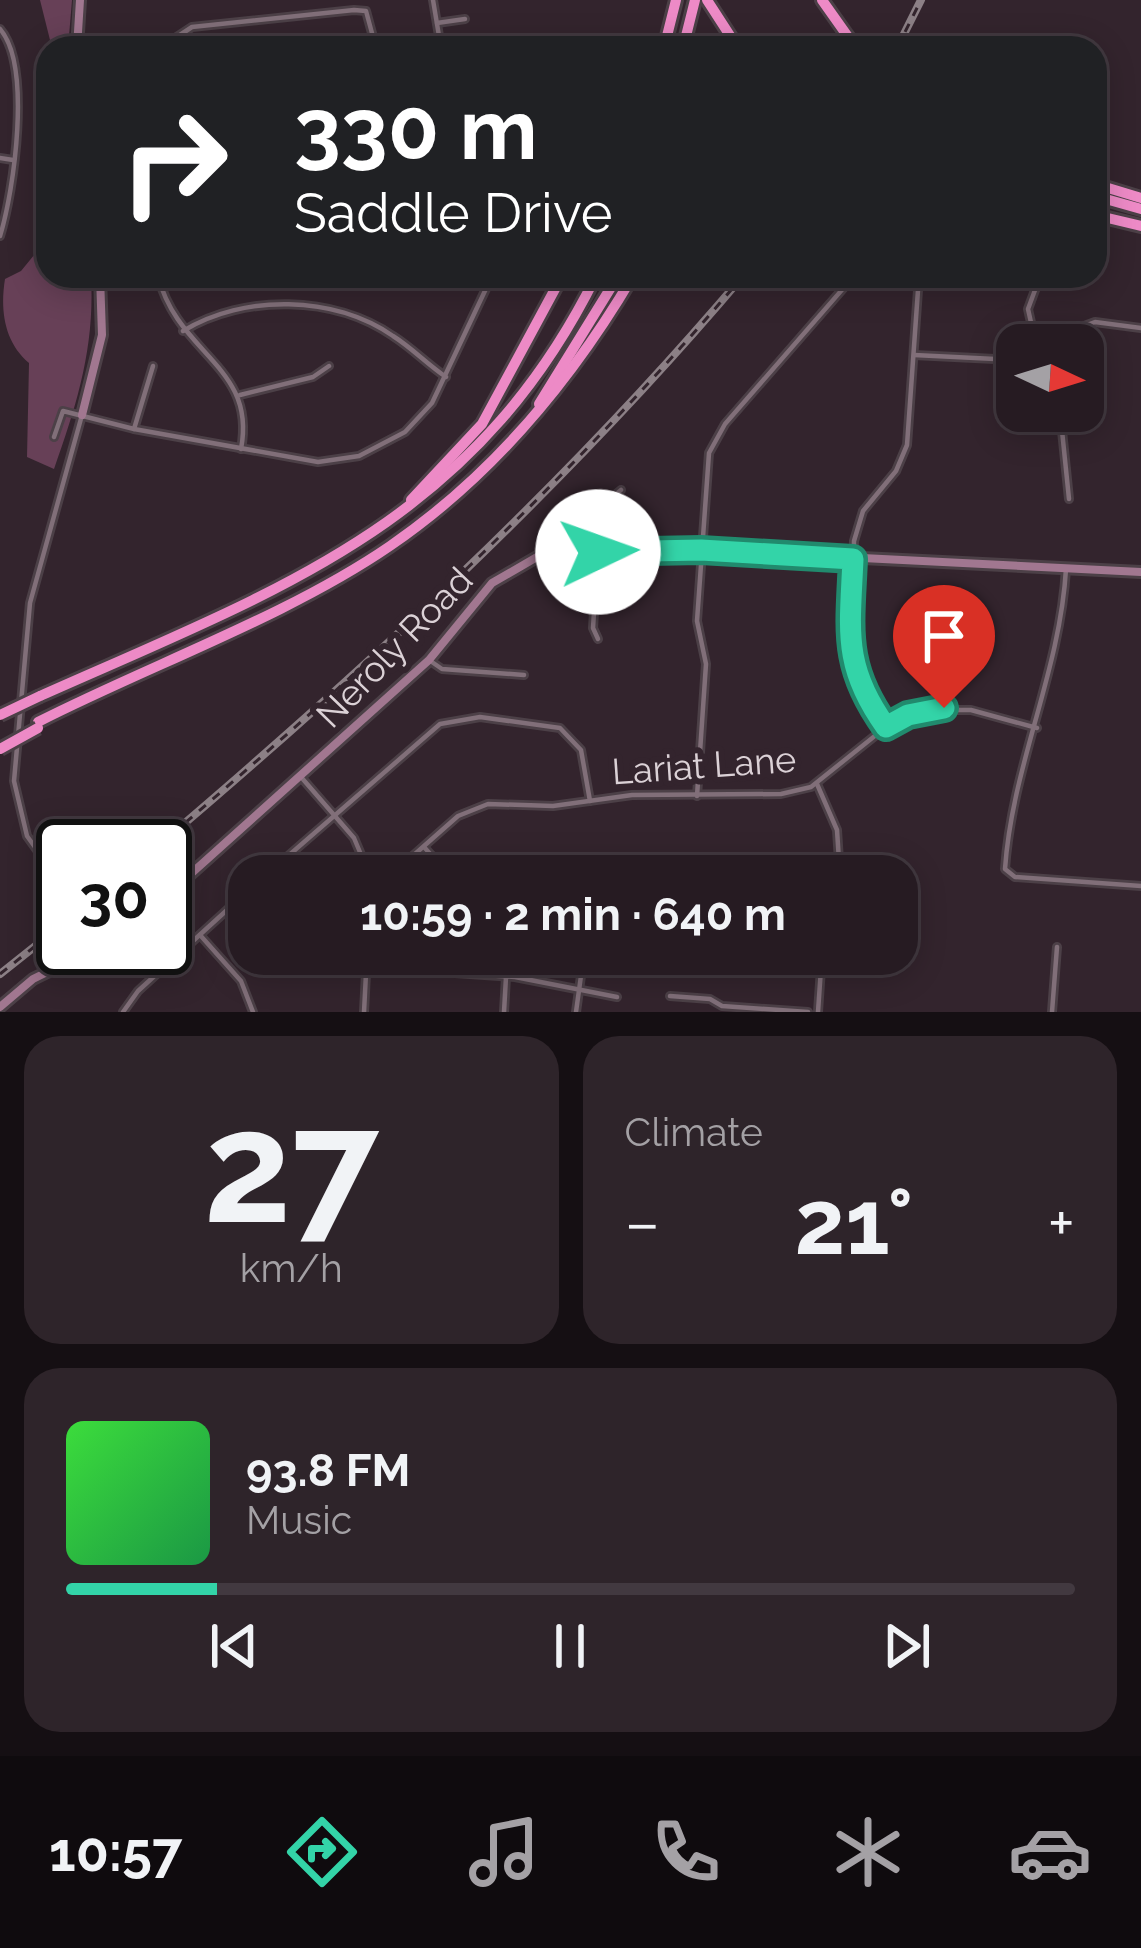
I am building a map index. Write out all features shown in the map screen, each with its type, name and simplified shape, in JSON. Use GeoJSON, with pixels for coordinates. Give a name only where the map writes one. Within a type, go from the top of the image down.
{"type":"FeatureCollection","features":[{"type":"Feature","properties":{"kind":"highway"},"geometry":{"type":"LineString","coordinates":[[667,36],[676,0]]}},
{"type":"Feature","properties":{"kind":"highway"},"geometry":{"type":"LineString","coordinates":[[686,36],[695,0]]}},
{"type":"Feature","properties":{"kind":"highway"},"geometry":{"type":"LineString","coordinates":[[707,0],[730,36]]}},
{"type":"Feature","properties":{"kind":"highway"},"geometry":{"type":"LineString","coordinates":[[822,0],[848,36]]}},
{"type":"Feature","properties":{"kind":"highway"},"geometry":{"type":"LineString","coordinates":[[1107,188],[1141,198]]}},
{"type":"Feature","properties":{"kind":"highway"},"geometry":{"type":"LineString","coordinates":[[1107,199],[1141,209]]}},
{"type":"Feature","properties":{"kind":"highway"},"geometry":{"type":"LineString","coordinates":[[1107,217],[1141,226]]}},
{"type":"Feature","properties":{"kind":"highway"},"geometry":{"type":"LineString","coordinates":[[390,522],[482,424],[556,288]]}},
{"type":"Feature","properties":{"kind":"highway"},"geometry":{"type":"LineString","coordinates":[[0,715],[295,578],[390,522],[453,472],[522,401],[589,288]]}},
{"type":"Feature","properties":{"kind":"highway"},"geometry":{"type":"LineString","coordinates":[[523,426],[563,372],[611,288]]}},
{"type":"Feature","properties":{"kind":"highway"},"geometry":{"type":"LineString","coordinates":[[0,745],[390,546],[461,490],[573,372],[626,288]]}},
{"type":"Feature","properties":{"kind":"street"},"geometry":{"type":"LineString","coordinates":[[78,36],[80,0]]}},
{"type":"Feature","properties":{"kind":"street"},"geometry":{"type":"LineString","coordinates":[[433,0],[439,36]]}},
{"type":"Feature","properties":{"kind":"street"},"geometry":{"type":"LineString","coordinates":[[179,36],[193,27],[366,11],[373,36]]}},
{"type":"Feature","properties":{"kind":"street"},"geometry":{"type":"LineString","coordinates":[[437,23],[465,20]]}},
{"type":"Feature","properties":{"kind":"street"},"geometry":{"type":"LineString","coordinates":[[0,29],[17,67],[14,160],[0,236]]}},
{"type":"Feature","properties":{"kind":"street"},"geometry":{"type":"LineString","coordinates":[[0,158],[14,160]]}},
{"type":"Feature","properties":{"kind":"street"},"geometry":{"type":"LineString","coordinates":[[36,848],[27,836],[14,781],[30,603],[102,335],[100,288]]}},
{"type":"Feature","properties":{"kind":"street"},"geometry":{"type":"LineString","coordinates":[[162,288],[170,316],[240,395],[245,416],[241,449]]}},
{"type":"Feature","properties":{"kind":"street"},"geometry":{"type":"LineString","coordinates":[[54,437],[63,411],[134,429],[327,462],[373,452],[418,420],[446,377],[487,288]]}},
{"type":"Feature","properties":{"kind":"street"},"geometry":{"type":"LineString","coordinates":[[697,796],[706,664],[697,621],[706,466],[718,434],[844,288]]}},
{"type":"Feature","properties":{"kind":"street"},"geometry":{"type":"LineString","coordinates":[[886,727],[861,692],[850,657],[853,559],[863,511],[896,471],[907,445],[918,288]]}},
{"type":"Feature","properties":{"kind":"street"},"geometry":{"type":"LineString","coordinates":[[1031,324],[1028,309],[1036,288]]}},
{"type":"Feature","properties":{"kind":"street"},"geometry":{"type":"LineString","coordinates":[[183,331],[208,316],[276,304],[326,307],[394,336],[446,377]]}},
{"type":"Feature","properties":{"kind":"street"},"geometry":{"type":"LineString","coordinates":[[1104,325],[1141,328]]}},
{"type":"Feature","properties":{"kind":"street"},"geometry":{"type":"LineString","coordinates":[[914,355],[996,358]]}},
{"type":"Feature","properties":{"kind":"street"},"geometry":{"type":"LineString","coordinates":[[240,395],[313,377],[329,366]]}},
{"type":"Feature","properties":{"kind":"street"},"geometry":{"type":"LineString","coordinates":[[134,429],[153,367]]}},
{"type":"Feature","properties":{"kind":"street"},"geometry":{"type":"LineString","coordinates":[[1062,432],[1069,499]]}},
{"type":"Feature","properties":{"kind":"street"},"geometry":{"type":"LineString","coordinates":[[574,549],[582,522],[621,490]]}},
{"type":"Feature","properties":{"kind":"street"},"geometry":{"type":"LineString","coordinates":[[598,548],[593,628],[598,639]]}},
{"type":"Feature","properties":{"kind":"street","name":"Neroly Road"},"geometry":{"type":"LineString","coordinates":[[192,873],[429,660],[499,577],[537,557],[574,549],[701,550],[1141,572]]}},
{"type":"Feature","properties":{"kind":"street"},"geometry":{"type":"LineString","coordinates":[[1066,569],[1062,632],[1008,836],[1005,869],[1011,877],[1141,886]]}},
{"type":"Feature","properties":{"kind":"street"},"geometry":{"type":"LineString","coordinates":[[429,660],[442,669],[524,675]]}},
{"type":"Feature","properties":{"kind":"street","name":"Lariat Lane"},"geometry":{"type":"LineString","coordinates":[[413,855],[477,806],[781,794],[817,784],[886,727],[908,715],[944,708],[1037,728]]}},
{"type":"Feature","properties":{"kind":"street"},"geometry":{"type":"LineString","coordinates":[[288,855],[430,730],[468,717],[543,722],[568,733],[581,749],[590,800]]}},
{"type":"Feature","properties":{"kind":"street"},"geometry":{"type":"LineString","coordinates":[[301,777],[363,855]]}},
{"type":"Feature","properties":{"kind":"street"},"geometry":{"type":"LineString","coordinates":[[817,784],[838,830],[839,855]]}},
{"type":"Feature","properties":{"kind":"street"},"geometry":{"type":"LineString","coordinates":[[424,848],[430,855]]}},
{"type":"Feature","properties":{"kind":"street"},"geometry":{"type":"LineString","coordinates":[[123,1012],[138,991],[228,909]]}},
{"type":"Feature","properties":{"kind":"street"},"geometry":{"type":"LineString","coordinates":[[200,934],[241,981],[253,1012]]}},
{"type":"Feature","properties":{"kind":"street"},"geometry":{"type":"LineString","coordinates":[[1052,1012],[1057,946]]}},
{"type":"Feature","properties":{"kind":"street"},"geometry":{"type":"LineString","coordinates":[[3,1007],[41,975]]}},
{"type":"Feature","properties":{"kind":"street"},"geometry":{"type":"LineString","coordinates":[[364,1012],[366,975]]}},
{"type":"Feature","properties":{"kind":"street"},"geometry":{"type":"LineString","coordinates":[[490,975],[617,997]]}},
{"type":"Feature","properties":{"kind":"street"},"geometry":{"type":"LineString","coordinates":[[576,1012],[582,975]]}},
{"type":"Feature","properties":{"kind":"street"},"geometry":{"type":"LineString","coordinates":[[818,1012],[821,975]]}},
{"type":"Feature","properties":{"kind":"street"},"geometry":{"type":"LineString","coordinates":[[504,1012],[506,976]]}},
{"type":"Feature","properties":{"kind":"street"},"geometry":{"type":"LineString","coordinates":[[670,996],[710,999],[722,1009],[808,1012]]}},
{"type":"Feature","properties":{"kind":"shaded area"},"geometry":{"type":"Polygon","coordinates":[[[40,0],[72,0],[69,36],[49,36],[40,0]]]}},
{"type":"Feature","properties":{"kind":"shaded area"},"geometry":{"type":"Polygon","coordinates":[[[36,253],[36,288],[91,288],[83,375],[54,469],[27,457],[29,363],[9,335],[3,302],[5,279],[21,271],[36,253]]]}},
{"type":"Feature","properties":{"kind":"railway"},"geometry":{"type":"LineString","coordinates":[[903,36],[921,0]]}},
{"type":"Feature","properties":{"kind":"railway"},"geometry":{"type":"LineString","coordinates":[[189,819],[462,573],[606,428],[733,288]]}},
{"type":"Feature","properties":{"kind":"railway"},"geometry":{"type":"LineString","coordinates":[[0,974],[36,945]]}},
{"type":"Feature","properties":{"kind":"route"},"geometry":{"type":"LineString","coordinates":[[598,552],[598,548],[701,550],[853,559],[850,657],[861,692],[886,727],[908,715],[944,708]]}}]}
